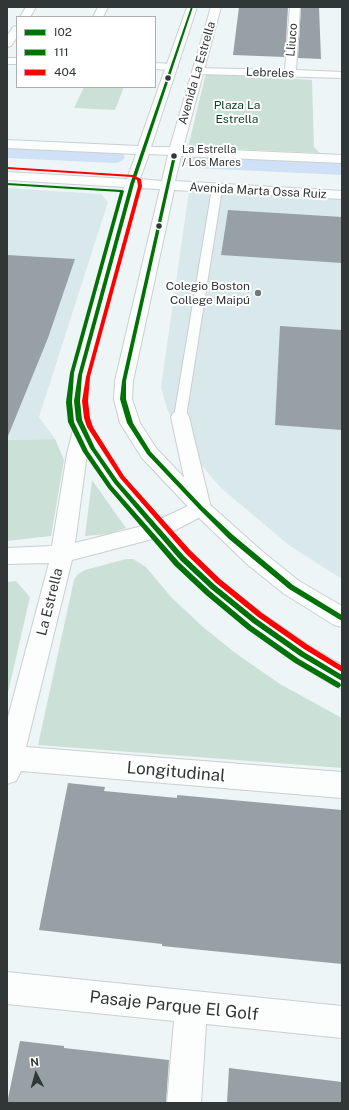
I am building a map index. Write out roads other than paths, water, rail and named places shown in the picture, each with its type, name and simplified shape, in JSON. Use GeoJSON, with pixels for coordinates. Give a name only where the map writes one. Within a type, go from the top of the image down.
{"type":"FeatureCollection","features":[{"type":"Feature","properties":{"kind":"main road"},"geometry":{"type":"LineString","coordinates":[[26,16],[31,7]]}},
{"type":"Feature","properties":{"kind":"main road"},"geometry":{"type":"LineString","coordinates":[[98,16],[103,7]]}},
{"type":"Feature","properties":{"kind":"main road","name":"Avenida La Estrella"},"geometry":{"type":"LineString","coordinates":[[83,430],[79,420],[77,400],[80,375],[132,184],[192,7]]}},
{"type":"Feature","properties":{"kind":"main road","name":"Avenida La Estrella"},"geometry":{"type":"LineString","coordinates":[[216,7],[175,152],[124,382],[123,399],[130,423],[141,442],[154,459],[201,508],[255,558],[292,587],[342,618]]}},
{"type":"Feature","properties":{"kind":"main road","name":"Lliuco"},"geometry":{"type":"LineString","coordinates":[[290,74],[295,7]]}},
{"type":"Feature","properties":{"kind":"main road"},"geometry":{"type":"LineString","coordinates":[[7,44],[16,30]]}},
{"type":"Feature","properties":{"kind":"main road"},"geometry":{"type":"LineString","coordinates":[[156,66],[172,67]]}},
{"type":"Feature","properties":{"kind":"main road","name":"Lebreles"},"geometry":{"type":"LineString","coordinates":[[198,71],[342,75]]}},
{"type":"Feature","properties":{"kind":"main road"},"geometry":{"type":"LineString","coordinates":[[7,144],[342,159]]}},
{"type":"Feature","properties":{"kind":"main road","name":"Avenida Marta Ossa Ruiz"},"geometry":{"type":"LineString","coordinates":[[7,176],[342,195]]}},
{"type":"Feature","properties":{"kind":"main road"},"geometry":{"type":"LineString","coordinates":[[7,556],[62,554],[156,530],[201,508],[180,417]]}},
{"type":"Feature","properties":{"kind":"main road"},"geometry":{"type":"LineString","coordinates":[[83,430],[105,466],[156,530],[198,572],[254,621],[302,654],[342,678]]}},
{"type":"Feature","properties":{"kind":"main road","name":"La Estrella"},"geometry":{"type":"LineString","coordinates":[[9,765],[62,554],[77,454],[83,430]]}},
{"type":"Feature","properties":{"kind":"main road","name":"Longitudinal"},"geometry":{"type":"LineString","coordinates":[[9,765],[342,785]]}},
{"type":"Feature","properties":{"kind":"main road","name":"Pasaje Parque El Golf"},"geometry":{"type":"LineString","coordinates":[[7,988],[191,1008],[342,1022]]}},
{"type":"Feature","properties":{"kind":"main road"},"geometry":{"type":"LineString","coordinates":[[184,1103],[191,1008]]}},
{"type":"Feature","properties":{"kind":"lane"},"geometry":{"type":"LineString","coordinates":[[180,417],[217,189]]}},
{"type":"Feature","properties":{"kind":"waterway"},"geometry":{"type":"LineString","coordinates":[[7,152],[115,157]]}},
{"type":"Feature","properties":{"kind":"waterway"},"geometry":{"type":"LineString","coordinates":[[196,162],[342,169]]}},
{"type":"Feature","properties":{"kind":"place","name":"La Estrella / Los Mares"},"geometry":{"type":"Point","coordinates":[174,156]}},
{"type":"Feature","properties":{"kind":"place","name":"Colegio Boston College Maipú"},"geometry":{"type":"Point","coordinates":[258,293]}},
{"type":"Feature","properties":{"kind":"park label","name":"Plaza La Estrella"},"geometry":{"type":"Point","coordinates":[237,112]}}]}
